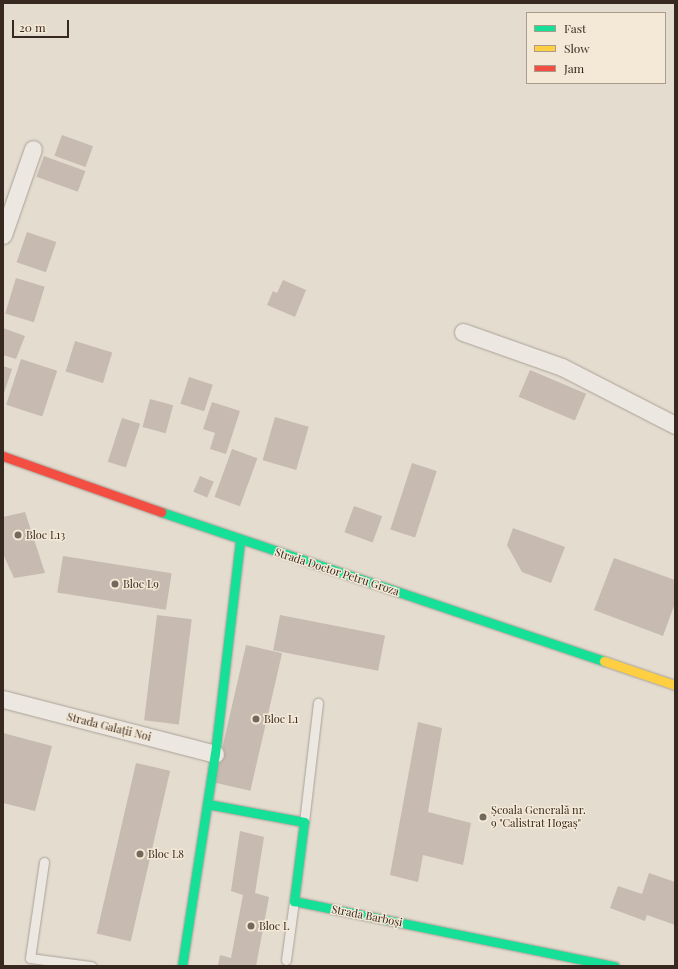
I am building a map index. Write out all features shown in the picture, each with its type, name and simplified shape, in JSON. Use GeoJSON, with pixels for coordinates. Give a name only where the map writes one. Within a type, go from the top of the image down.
{"type":"FeatureCollection","features":[{"type":"Feature","properties":{"kind":"street"},"geometry":{"type":"LineString","coordinates":[[3,235],[32,149]]}},
{"type":"Feature","properties":{"kind":"street"},"geometry":{"type":"LineString","coordinates":[[463,332],[562,367],[675,425]]}},
{"type":"Feature","properties":{"kind":"street","name":"Strada Doctor Petru Groza"},"geometry":{"type":"LineString","coordinates":[[3,456],[240,540],[674,683]]}},
{"type":"Feature","properties":{"kind":"street"},"geometry":{"type":"LineString","coordinates":[[182,966],[215,754],[240,540]]}},
{"type":"Feature","properties":{"kind":"street","name":"Strada Galații Noi"},"geometry":{"type":"LineString","coordinates":[[3,699],[215,754]]}},
{"type":"Feature","properties":{"kind":"street"},"geometry":{"type":"LineString","coordinates":[[207,804],[304,822],[294,901]]}},
{"type":"Feature","properties":{"kind":"street","name":"Strada Barboși"},"geometry":{"type":"LineString","coordinates":[[294,901],[614,966]]}},
{"type":"Feature","properties":{"kind":"lane"},"geometry":{"type":"LineString","coordinates":[[304,822],[318,703]]}},
{"type":"Feature","properties":{"kind":"lane"},"geometry":{"type":"LineString","coordinates":[[44,862],[30,958],[91,966]]}},
{"type":"Feature","properties":{"kind":"lane"},"geometry":{"type":"LineString","coordinates":[[286,960],[294,901]]}},
{"type":"Feature","properties":{"kind":"building"},"geometry":{"type":"Polygon","coordinates":[[[62,135],[93,146],[85,167],[54,156],[62,135]]]}},
{"type":"Feature","properties":{"kind":"building"},"geometry":{"type":"Polygon","coordinates":[[[44,156],[85,171],[78,192],[36,177],[44,156]]]}},
{"type":"Feature","properties":{"kind":"building"},"geometry":{"type":"Polygon","coordinates":[[[27,232],[56,242],[46,272],[17,262],[27,232]]]}},
{"type":"Feature","properties":{"kind":"building"},"geometry":{"type":"Polygon","coordinates":[[[16,278],[45,287],[34,322],[5,313],[16,278]]]}},
{"type":"Feature","properties":{"kind":"building"},"geometry":{"type":"Polygon","coordinates":[[[283,280],[306,290],[295,317],[267,305],[273,291],[277,293],[283,280]]]}},
{"type":"Feature","properties":{"kind":"building"},"geometry":{"type":"Polygon","coordinates":[[[3,328],[25,336],[16,359],[3,355],[3,328]]]}},
{"type":"Feature","properties":{"kind":"building"},"geometry":{"type":"Polygon","coordinates":[[[75,341],[112,352],[103,383],[66,372],[75,341]]]}},
{"type":"Feature","properties":{"kind":"building"},"geometry":{"type":"Polygon","coordinates":[[[21,359],[57,371],[42,416],[6,405],[21,359]]]}},
{"type":"Feature","properties":{"kind":"building"},"geometry":{"type":"Polygon","coordinates":[[[3,366],[12,369],[4,393],[3,393],[3,366]]]}},
{"type":"Feature","properties":{"kind":"building"},"geometry":{"type":"Polygon","coordinates":[[[530,370],[586,394],[575,421],[519,397],[530,370]]]}},
{"type":"Feature","properties":{"kind":"building"},"geometry":{"type":"Polygon","coordinates":[[[189,377],[213,385],[204,411],[180,404],[189,377]]]}},
{"type":"Feature","properties":{"kind":"building"},"geometry":{"type":"Polygon","coordinates":[[[150,399],[173,405],[166,433],[142,427],[150,399]]]}},
{"type":"Feature","properties":{"kind":"building"},"geometry":{"type":"Polygon","coordinates":[[[212,402],[240,411],[226,454],[210,449],[215,433],[203,429],[212,402]]]}},
{"type":"Feature","properties":{"kind":"building"},"geometry":{"type":"Polygon","coordinates":[[[275,417],[309,427],[296,470],[263,460],[275,417]]]}},
{"type":"Feature","properties":{"kind":"building"},"geometry":{"type":"Polygon","coordinates":[[[122,418],[140,424],[126,468],[108,462],[122,418]]]}},
{"type":"Feature","properties":{"kind":"building"},"geometry":{"type":"Polygon","coordinates":[[[232,449],[257,458],[240,506],[215,497],[232,449]]]}},
{"type":"Feature","properties":{"kind":"building"},"geometry":{"type":"Polygon","coordinates":[[[412,463],[437,471],[415,538],[390,530],[412,463]]]}},
{"type":"Feature","properties":{"kind":"building"},"geometry":{"type":"Polygon","coordinates":[[[200,476],[214,482],[207,498],[193,492],[200,476]]]}},
{"type":"Feature","properties":{"kind":"building"},"geometry":{"type":"Polygon","coordinates":[[[354,506],[382,516],[373,543],[344,532],[354,506]]]}},
{"type":"Feature","properties":{"kind":"building","name":"Bloc L13"},"geometry":{"type":"Polygon","coordinates":[[[25,512],[45,573],[14,578],[3,554],[3,517],[25,512]]]}},
{"type":"Feature","properties":{"kind":"building"},"geometry":{"type":"Polygon","coordinates":[[[513,528],[565,547],[551,583],[522,572],[507,545],[513,528]]]}},
{"type":"Feature","properties":{"kind":"building","name":"Bloc L9"},"geometry":{"type":"Polygon","coordinates":[[[63,556],[172,573],[166,610],[57,593],[63,556]]]}},
{"type":"Feature","properties":{"kind":"building"},"geometry":{"type":"Polygon","coordinates":[[[614,558],[675,580],[675,603],[663,636],[594,610],[614,558]]]}},
{"type":"Feature","properties":{"kind":"building","name":"Bloc L9"},"geometry":{"type":"Polygon","coordinates":[[[157,615],[192,619],[179,724],[144,720],[157,615]]]}},
{"type":"Feature","properties":{"kind":"building"},"geometry":{"type":"Polygon","coordinates":[[[280,615],[385,635],[378,671],[273,650],[280,615]]]}},
{"type":"Feature","properties":{"kind":"building","name":"Bloc L1"},"geometry":{"type":"Polygon","coordinates":[[[246,645],[282,653],[250,791],[214,782],[246,645]]]}},
{"type":"Feature","properties":{"kind":"building"},"geometry":{"type":"Polygon","coordinates":[[[418,722],[442,728],[428,812],[471,823],[463,865],[423,855],[418,882],[390,875],[418,722]]]}},
{"type":"Feature","properties":{"kind":"building"},"geometry":{"type":"Polygon","coordinates":[[[3,733],[52,746],[35,811],[3,803],[3,733]]]}},
{"type":"Feature","properties":{"kind":"building","name":"Bloc L8"},"geometry":{"type":"Polygon","coordinates":[[[136,763],[170,771],[131,941],[97,934],[136,763]]]}},
{"type":"Feature","properties":{"kind":"building","name":"Bloc L"},"geometry":{"type":"Polygon","coordinates":[[[240,831],[264,837],[255,893],[269,897],[256,966],[218,966],[220,955],[231,958],[243,895],[231,891],[240,831]]]}},
{"type":"Feature","properties":{"kind":"building"},"geometry":{"type":"Polygon","coordinates":[[[649,873],[675,882],[675,925],[647,915],[645,921],[610,908],[618,886],[642,894],[649,873]]]}},
{"type":"Feature","properties":{"kind":"traffic: fast"},"geometry":{"type":"LineString","coordinates":[[161,512],[604,661]]}},
{"type":"Feature","properties":{"kind":"traffic: fast"},"geometry":{"type":"LineString","coordinates":[[182,966],[215,754],[240,540]]}},
{"type":"Feature","properties":{"kind":"traffic: fast"},"geometry":{"type":"LineString","coordinates":[[207,804],[304,822],[294,901],[614,966]]}},
{"type":"Feature","properties":{"kind":"traffic: slow"},"geometry":{"type":"LineString","coordinates":[[604,661],[675,685]]}},
{"type":"Feature","properties":{"kind":"traffic: jam"},"geometry":{"type":"LineString","coordinates":[[3,456],[161,512]]}},
{"type":"Feature","properties":{"kind":"place","name":"Bloc L13"},"geometry":{"type":"Point","coordinates":[18,535]}},
{"type":"Feature","properties":{"kind":"place","name":"Bloc L9"},"geometry":{"type":"Point","coordinates":[115,584]}},
{"type":"Feature","properties":{"kind":"place","name":"Bloc L1"},"geometry":{"type":"Point","coordinates":[256,719]}},
{"type":"Feature","properties":{"kind":"place","name":"Școala Generală nr. 9 \"Calistrat Hogaș\""},"geometry":{"type":"Point","coordinates":[483,817]}},
{"type":"Feature","properties":{"kind":"place","name":"Bloc L8"},"geometry":{"type":"Point","coordinates":[140,854]}},
{"type":"Feature","properties":{"kind":"place","name":"Bloc L"},"geometry":{"type":"Point","coordinates":[251,926]}}]}
